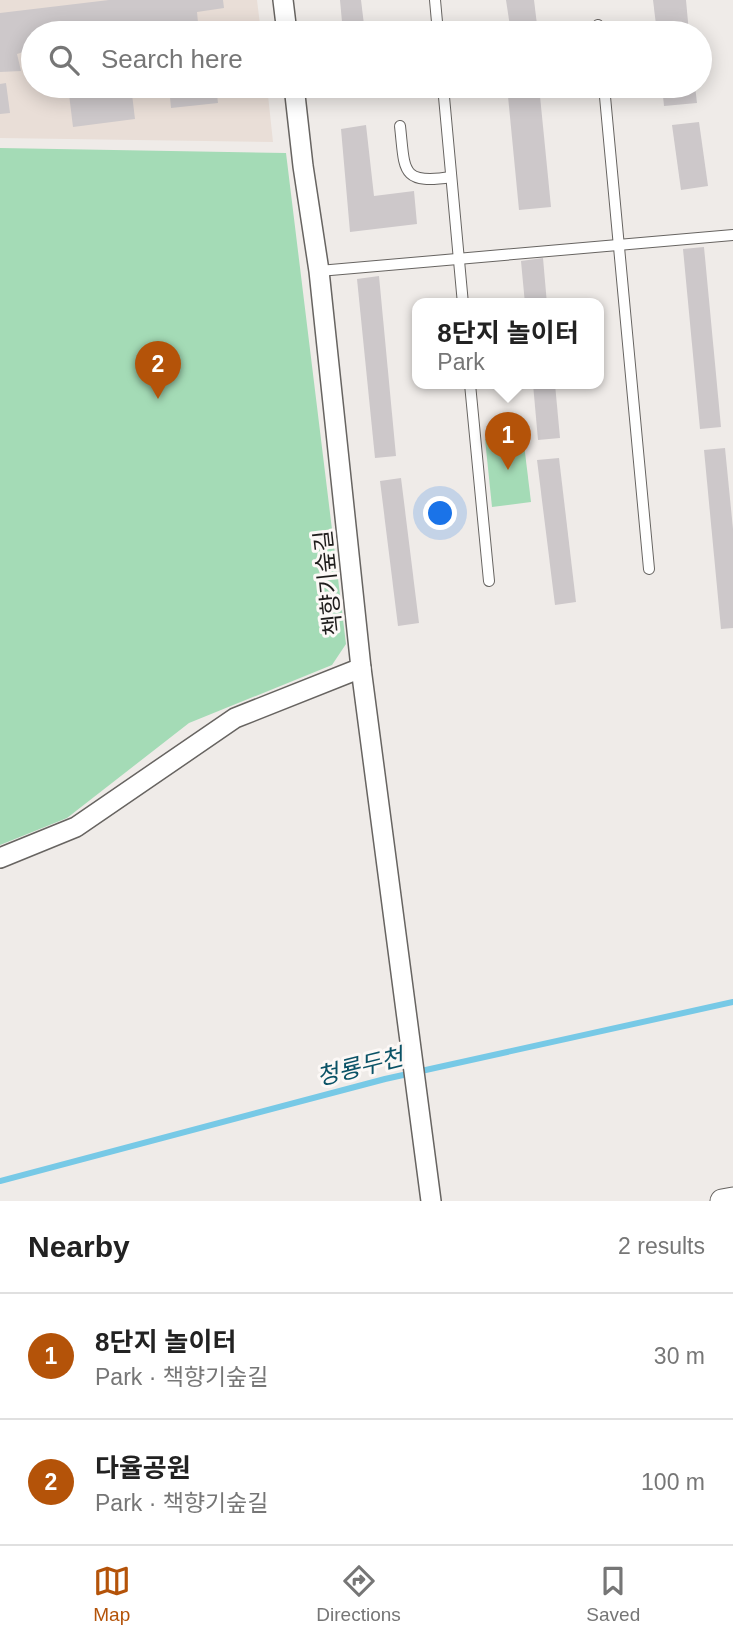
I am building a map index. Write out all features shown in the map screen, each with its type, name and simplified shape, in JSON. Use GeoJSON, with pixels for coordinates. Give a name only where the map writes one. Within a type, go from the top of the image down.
{"type":"FeatureCollection","features":[{"type":"Feature","properties":{"kind":"street"},"geometry":{"type":"LineString","coordinates":[[283,0],[286,21]]}},
{"type":"Feature","properties":{"kind":"street","name":"책향기숲길"},"geometry":{"type":"LineString","coordinates":[[295,98],[319,271],[361,668],[431,1201]]}},
{"type":"Feature","properties":{"kind":"street"},"geometry":{"type":"LineString","coordinates":[[0,858],[76,827],[235,718],[361,668]]}},
{"type":"Feature","properties":{"kind":"street"},"geometry":{"type":"LineString","coordinates":[[722,1201],[733,1199]]}},
{"type":"Feature","properties":{"kind":"lane"},"geometry":{"type":"LineString","coordinates":[[435,0],[437,21]]}},
{"type":"Feature","properties":{"kind":"lane"},"geometry":{"type":"LineString","coordinates":[[444,98],[462,298]]}},
{"type":"Feature","properties":{"kind":"lane"},"geometry":{"type":"LineString","coordinates":[[605,98],[649,569]]}},
{"type":"Feature","properties":{"kind":"lane"},"geometry":{"type":"LineString","coordinates":[[400,126],[404,167],[412,177],[428,181],[452,177]]}},
{"type":"Feature","properties":{"kind":"lane"},"geometry":{"type":"LineString","coordinates":[[319,271],[733,235]]}},
{"type":"Feature","properties":{"kind":"lane"},"geometry":{"type":"LineString","coordinates":[[470,389],[489,581]]}},
{"type":"Feature","properties":{"kind":"shaded area"},"geometry":{"type":"Polygon","coordinates":[[[0,0],[257,0],[260,21],[21,21],[21,98],[268,98],[273,142],[0,138],[0,0]]]}},
{"type":"Feature","properties":{"kind":"green space"},"geometry":{"type":"Polygon","coordinates":[[[0,148],[286,153],[346,644],[332,665],[189,723],[67,818],[0,845],[0,148]]]}},
{"type":"Feature","properties":{"kind":"green space"},"geometry":{"type":"Polygon","coordinates":[[[523,436],[531,502],[492,507],[485,439],[523,436]]]}},
{"type":"Feature","properties":{"kind":"building"},"geometry":{"type":"Polygon","coordinates":[[[109,0],[223,0],[224,8],[197,12],[198,21],[21,21],[21,53],[17,54],[21,71],[0,72],[0,13],[109,0]]]}},
{"type":"Feature","properties":{"kind":"building"},"geometry":{"type":"Polygon","coordinates":[[[340,0],[361,0],[364,21],[342,21],[340,0]]]}},
{"type":"Feature","properties":{"kind":"building"},"geometry":{"type":"Polygon","coordinates":[[[506,0],[534,0],[537,21],[509,21],[506,0]]]}},
{"type":"Feature","properties":{"kind":"building"},"geometry":{"type":"Polygon","coordinates":[[[653,0],[686,0],[688,21],[656,21],[653,0]]]}},
{"type":"Feature","properties":{"kind":"building"},"geometry":{"type":"Polygon","coordinates":[[[6,83],[10,113],[0,114],[0,84],[6,83]]]}},
{"type":"Feature","properties":{"kind":"building"},"geometry":{"type":"Polygon","coordinates":[[[69,98],[132,98],[135,119],[73,127],[69,98]]]}},
{"type":"Feature","properties":{"kind":"building"},"geometry":{"type":"Polygon","coordinates":[[[170,98],[217,98],[218,103],[171,108],[170,98]]]}},
{"type":"Feature","properties":{"kind":"building"},"geometry":{"type":"Polygon","coordinates":[[[508,98],[540,98],[551,207],[519,210],[508,98]]]}},
{"type":"Feature","properties":{"kind":"building"},"geometry":{"type":"Polygon","coordinates":[[[663,98],[696,98],[697,103],[664,106],[663,98]]]}},
{"type":"Feature","properties":{"kind":"building"},"geometry":{"type":"Polygon","coordinates":[[[699,122],[708,186],[681,190],[672,125],[699,122]]]}},
{"type":"Feature","properties":{"kind":"building"},"geometry":{"type":"Polygon","coordinates":[[[366,125],[374,196],[414,191],[417,224],[350,232],[341,129],[366,125]]]}},
{"type":"Feature","properties":{"kind":"building"},"geometry":{"type":"Polygon","coordinates":[[[704,247],[721,427],[700,429],[683,249],[704,247]]]}},
{"type":"Feature","properties":{"kind":"building"},"geometry":{"type":"Polygon","coordinates":[[[543,258],[546,298],[524,298],[521,261],[543,258]]]}},
{"type":"Feature","properties":{"kind":"building"},"geometry":{"type":"Polygon","coordinates":[[[379,276],[396,456],[375,458],[357,279],[379,276]]]}},
{"type":"Feature","properties":{"kind":"building"},"geometry":{"type":"Polygon","coordinates":[[[533,389],[555,389],[560,438],[538,440],[533,389]]]}},
{"type":"Feature","properties":{"kind":"building"},"geometry":{"type":"Polygon","coordinates":[[[725,448],[733,529],[733,628],[721,629],[704,450],[725,448]]]}},
{"type":"Feature","properties":{"kind":"building"},"geometry":{"type":"Polygon","coordinates":[[[559,458],[576,602],[555,605],[537,460],[559,458]]]}},
{"type":"Feature","properties":{"kind":"building"},"geometry":{"type":"Polygon","coordinates":[[[401,478],[419,623],[398,626],[380,481],[401,478]]]}},
{"type":"Feature","properties":{"kind":"waterway","name":"청룡두천"},"geometry":{"type":"LineString","coordinates":[[0,1181],[385,1079],[733,1002]]}},
{"type":"Feature","properties":{"kind":"place","name":"다율공원"},"geometry":{"type":"Point","coordinates":[158,399]}},
{"type":"Feature","properties":{"kind":"place","name":"8단지 놀이터"},"geometry":{"type":"Point","coordinates":[508,470]}}]}
